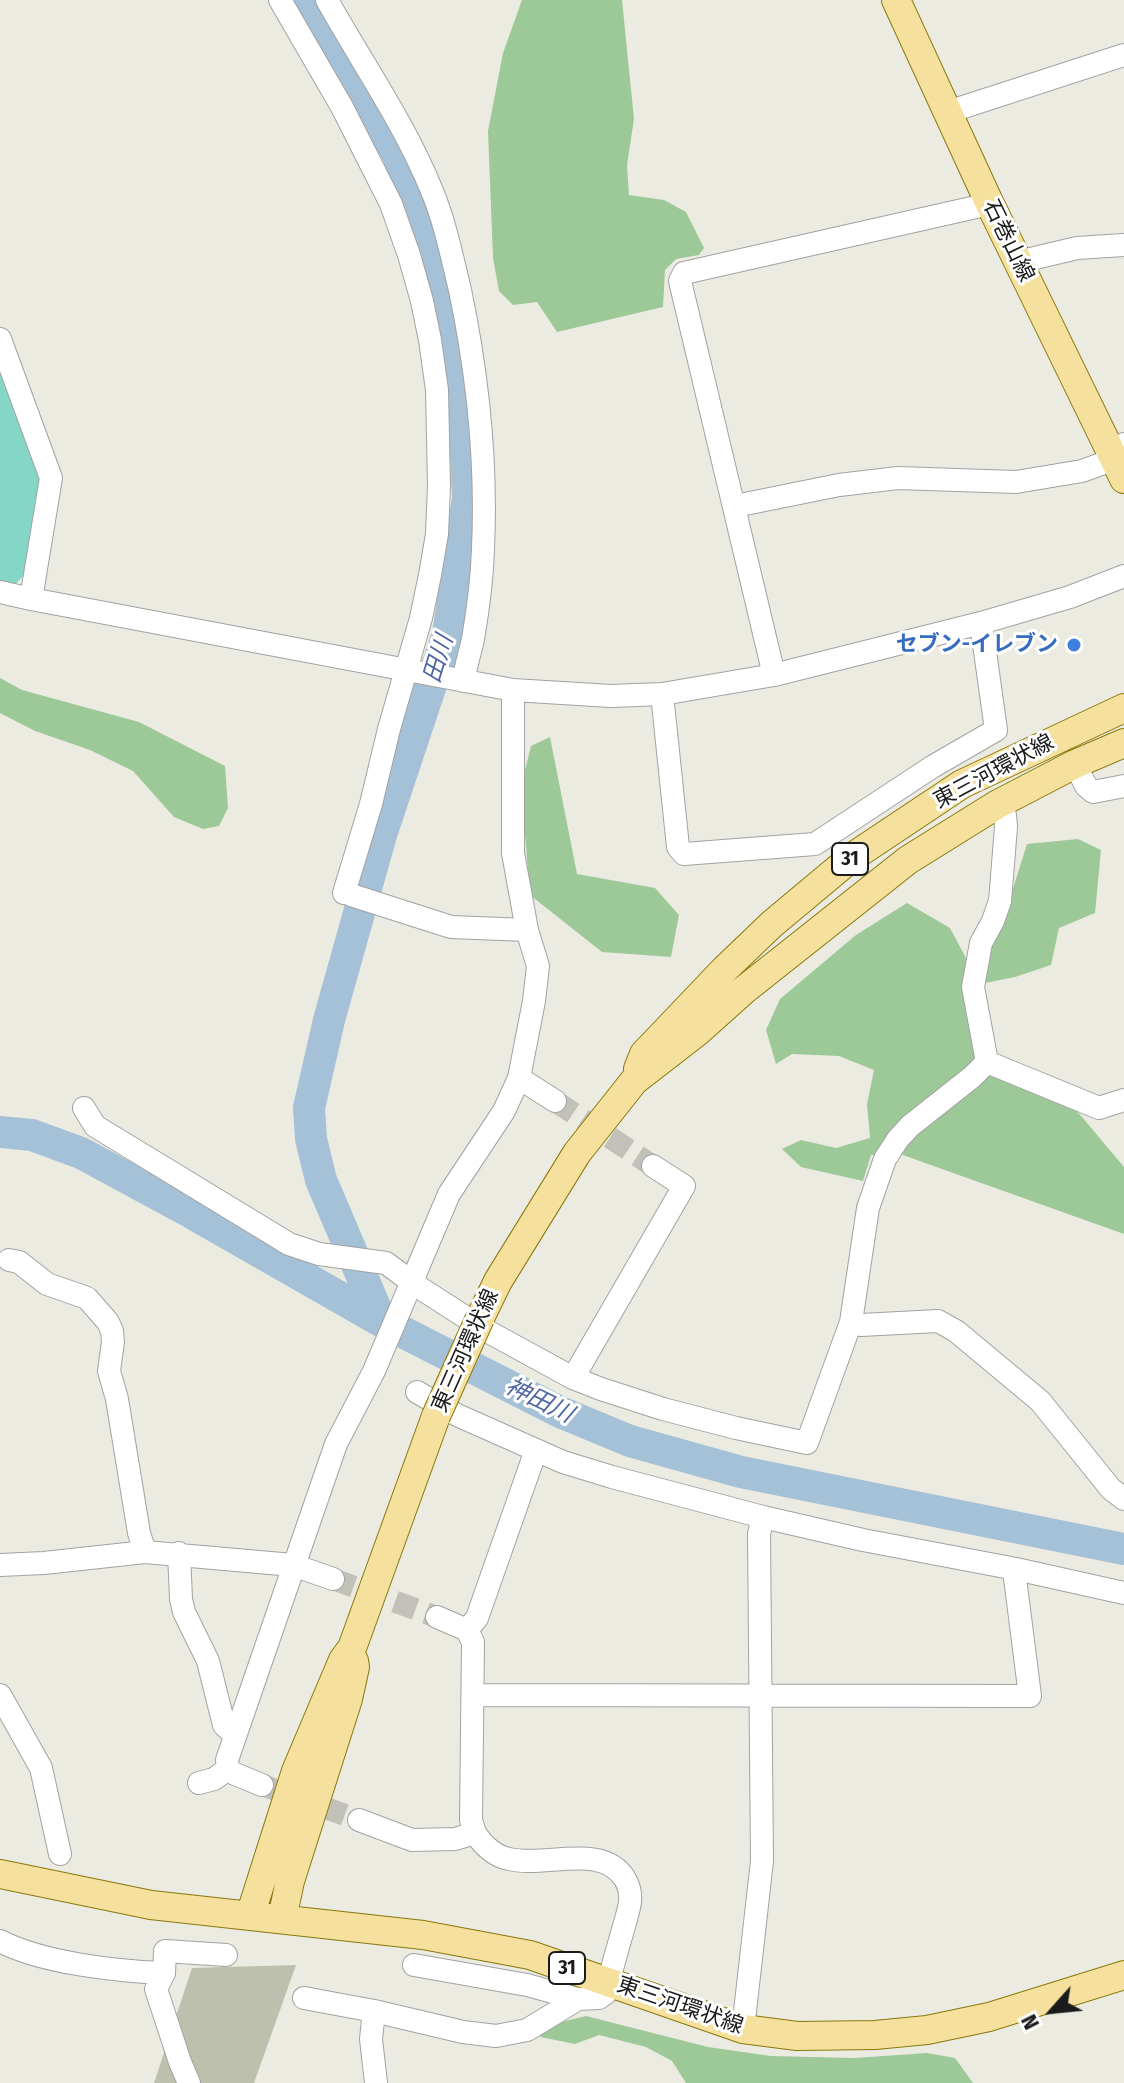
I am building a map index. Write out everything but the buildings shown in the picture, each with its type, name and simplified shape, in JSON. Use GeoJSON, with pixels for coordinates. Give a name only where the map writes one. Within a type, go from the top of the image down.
{"type":"FeatureCollection","features":[{"type":"Feature","properties":{"kind":"main road","name":"石巻山線"},"geometry":{"type":"LineString","coordinates":[[896,0],[1018,262],[1121,460]]}},
{"type":"Feature","properties":{"kind":"main road","name":"東三河環状線"},"geometry":{"type":"LineString","coordinates":[[634,1081],[644,1054],[725,969],[772,924],[851,858],[962,784],[1124,708]]}},
{"type":"Feature","properties":{"kind":"main road","name":"東三河環状線"},"geometry":{"type":"LineString","coordinates":[[250,1916],[296,1771],[343,1660],[352,1648],[436,1416],[498,1281],[577,1153],[634,1081],[908,860],[998,804],[1075,764],[1124,743]]}},
{"type":"Feature","properties":{"kind":"main road","name":"東三河環状線"},"geometry":{"type":"LineString","coordinates":[[282,1919],[290,1881],[348,1699],[355,1667],[352,1648]]}},
{"type":"Feature","properties":{"kind":"main road","name":"東三河環状線"},"geometry":{"type":"LineString","coordinates":[[1,1879],[151,1905],[438,1937],[530,1955],[743,2029],[797,2036],[875,2035],[927,2030],[989,2017],[1124,1975]]}},
{"type":"Feature","properties":{"kind":"street"},"geometry":{"type":"LineString","coordinates":[[280,0],[342,107],[391,204],[409,255],[430,340],[437,390],[437,534],[413,671],[371,804],[348,894],[451,927],[527,930]]}},
{"type":"Feature","properties":{"kind":"street"},"geometry":{"type":"LineString","coordinates":[[327,0],[405,134],[432,189],[456,271],[468,329],[479,405],[484,523],[477,614],[465,668],[459,680]]}},
{"type":"Feature","properties":{"kind":"street"},"geometry":{"type":"LineString","coordinates":[[948,112],[1124,55]]}},
{"type":"Feature","properties":{"kind":"street"},"geometry":{"type":"LineString","coordinates":[[774,675],[680,281],[684,273],[976,207],[988,200]]}},
{"type":"Feature","properties":{"kind":"street"},"geometry":{"type":"LineString","coordinates":[[1018,262],[1077,248],[1124,245]]}},
{"type":"Feature","properties":{"kind":"street"},"geometry":{"type":"LineString","coordinates":[[0,339],[51,478],[31,599]]}},
{"type":"Feature","properties":{"kind":"street"},"geometry":{"type":"LineString","coordinates":[[735,506],[839,485],[898,478],[1016,482],[1082,471],[1121,460]]}},
{"type":"Feature","properties":{"kind":"street"},"geometry":{"type":"LineString","coordinates":[[0,592],[513,690],[611,696],[662,694],[774,675],[981,623],[1070,597],[1124,576]]}},
{"type":"Feature","properties":{"kind":"street"},"geometry":{"type":"LineString","coordinates":[[662,694],[678,847],[684,854],[815,844],[932,767],[996,730],[981,623]]}},
{"type":"Feature","properties":{"kind":"street"},"geometry":{"type":"LineString","coordinates":[[262,1785],[228,1769],[227,1760],[336,1444],[374,1371],[449,1194],[504,1111],[519,1078],[538,966],[527,930],[513,853],[513,690]]}},
{"type":"Feature","properties":{"kind":"street"},"geometry":{"type":"LineString","coordinates":[[1075,764],[1086,786],[1093,792],[1124,786]]}},
{"type":"Feature","properties":{"kind":"street"},"geometry":{"type":"LineString","coordinates":[[987,1062],[973,987],[981,943],[1000,901],[1006,827],[1005,815],[998,804]]}},
{"type":"Feature","properties":{"kind":"street"},"geometry":{"type":"LineString","coordinates":[[987,1062],[1099,1108],[1124,1100]]}},
{"type":"Feature","properties":{"kind":"street"},"geometry":{"type":"LineString","coordinates":[[84,1108],[95,1126],[289,1244],[337,1257],[386,1263],[487,1331],[573,1378],[663,1409],[807,1443],[851,1322],[868,1208],[885,1159],[910,1126],[987,1062]]}},
{"type":"Feature","properties":{"kind":"street"},"geometry":{"type":"LineString","coordinates":[[519,1078],[555,1101]]}},
{"type":"Feature","properties":{"kind":"street"},"geometry":{"type":"LineString","coordinates":[[573,1378],[684,1186],[653,1166]]}},
{"type":"Feature","properties":{"kind":"street"},"geometry":{"type":"LineString","coordinates":[[9,1260],[19,1262],[47,1284],[87,1298],[108,1322],[113,1342],[109,1371],[145,1552]]}},
{"type":"Feature","properties":{"kind":"street"},"geometry":{"type":"LineString","coordinates":[[851,1322],[861,1325],[938,1321],[956,1331],[1040,1401],[1111,1489],[1124,1499]]}},
{"type":"Feature","properties":{"kind":"street"},"geometry":{"type":"LineString","coordinates":[[417,1392],[457,1415],[563,1462],[612,1477],[863,1540],[1124,1593]]}},
{"type":"Feature","properties":{"kind":"street"},"geometry":{"type":"LineString","coordinates":[[467,1630],[477,1618],[536,1450]]}},
{"type":"Feature","properties":{"kind":"street"},"geometry":{"type":"LineString","coordinates":[[743,2029],[762,1861],[759,1534],[763,1517]]}},
{"type":"Feature","properties":{"kind":"street"},"geometry":{"type":"LineString","coordinates":[[0,1565],[145,1552],[179,1553],[293,1565],[333,1579]]}},
{"type":"Feature","properties":{"kind":"street"},"geometry":{"type":"LineString","coordinates":[[179,1553],[184,1612],[208,1661],[224,1725],[235,1735]]}},
{"type":"Feature","properties":{"kind":"street"},"geometry":{"type":"LineString","coordinates":[[473,1695],[1030,1696],[1016,1569]]}},
{"type":"Feature","properties":{"kind":"street"},"geometry":{"type":"LineString","coordinates":[[414,1965],[527,1985],[578,1999],[599,1998],[606,1993],[630,1902],[629,1886],[619,1869],[606,1860],[521,1861],[506,1859],[482,1844],[471,1820],[473,1642],[467,1630],[437,1617]]}},
{"type":"Feature","properties":{"kind":"street"},"geometry":{"type":"LineString","coordinates":[[0,1695],[41,1768],[60,1854]]}},
{"type":"Feature","properties":{"kind":"street"},"geometry":{"type":"LineString","coordinates":[[199,1783],[214,1779],[228,1769]]}},
{"type":"Feature","properties":{"kind":"street"},"geometry":{"type":"LineString","coordinates":[[359,1820],[412,1840],[455,1839],[475,1833]]}},
{"type":"Feature","properties":{"kind":"street"},"geometry":{"type":"LineString","coordinates":[[0,1941],[63,1960],[164,1973]]}},
{"type":"Feature","properties":{"kind":"street"},"geometry":{"type":"LineString","coordinates":[[189,2083],[156,1989],[164,1973],[165,1951],[226,1955]]}},
{"type":"Feature","properties":{"kind":"street"},"geometry":{"type":"LineString","coordinates":[[304,1998],[463,2032],[496,2036],[527,2030],[578,1999]]}},
{"type":"Feature","properties":{"kind":"street"},"geometry":{"type":"LineString","coordinates":[[374,2011],[371,2039],[376,2083]]}},
{"type":"Feature","properties":{"kind":"shaded area"},"geometry":{"type":"Polygon","coordinates":[[[0,365],[43,478],[28,571],[13,587],[0,584],[0,365]]]}},
{"type":"Feature","properties":{"kind":"shaded area"},"geometry":{"type":"Polygon","coordinates":[[[296,1965],[254,2083],[154,2083],[192,1968],[296,1965]]]}},
{"type":"Feature","properties":{"kind":"green space"},"geometry":{"type":"Polygon","coordinates":[[[522,0],[622,0],[634,119],[627,165],[629,195],[664,200],[686,212],[704,248],[699,255],[676,259],[665,270],[663,307],[557,332],[537,302],[513,305],[499,291],[493,258],[488,131],[503,53],[522,0]]]}},
{"type":"Feature","properties":{"kind":"green space"},"geometry":{"type":"Polygon","coordinates":[[[0,678],[22,690],[139,722],[225,766],[228,808],[219,826],[203,829],[174,817],[133,771],[90,750],[35,731],[0,713],[0,678]]]}},
{"type":"Feature","properties":{"kind":"green space"},"geometry":{"type":"Polygon","coordinates":[[[550,737],[577,874],[655,888],[679,915],[671,957],[602,952],[530,895],[521,786],[531,746],[550,737]]]}},
{"type":"Feature","properties":{"kind":"green space"},"geometry":{"type":"Polygon","coordinates":[[[1078,839],[1101,850],[1095,913],[1059,928],[1051,965],[1015,977],[970,986],[980,1052],[1061,1095],[1124,1167],[1124,1234],[900,1154],[871,1155],[863,1181],[801,1167],[782,1149],[801,1140],[836,1148],[870,1138],[867,1104],[874,1070],[839,1056],[792,1054],[776,1064],[766,1030],[780,999],[856,935],[907,903],[950,928],[966,958],[984,960],[1010,898],[1027,844],[1078,839]]]}},
{"type":"Feature","properties":{"kind":"green space"},"geometry":{"type":"Polygon","coordinates":[[[586,2016],[708,2047],[771,2056],[854,2058],[927,2053],[955,2058],[973,2083],[686,2083],[672,2061],[646,2047],[599,2035],[575,2044],[540,2037],[549,2025],[586,2016]]]}},
{"type":"Feature","properties":{"kind":"waterway","name":"田川"},"geometry":{"type":"LineString","coordinates":[[308,0],[397,153],[427,230],[452,334],[465,433],[468,498],[448,634],[381,835],[329,1020],[309,1108],[311,1139],[321,1180],[381,1321]]}},
{"type":"Feature","properties":{"kind":"waterway","name":"神田川"},"geometry":{"type":"LineString","coordinates":[[0,1132],[32,1135],[81,1153],[381,1321],[560,1412],[630,1441],[741,1472],[1124,1549]]}},
{"type":"Feature","properties":{"kind":"tunnel"},"geometry":{"type":"LineString","coordinates":[[555,1101],[653,1166]]}},
{"type":"Feature","properties":{"kind":"tunnel"},"geometry":{"type":"LineString","coordinates":[[333,1579],[437,1617]]}},
{"type":"Feature","properties":{"kind":"tunnel"},"geometry":{"type":"LineString","coordinates":[[262,1785],[359,1820]]}},
{"type":"Feature","properties":{"kind":"place","name":"セブン-イレブン"},"geometry":{"type":"Point","coordinates":[1074,645]}}]}
